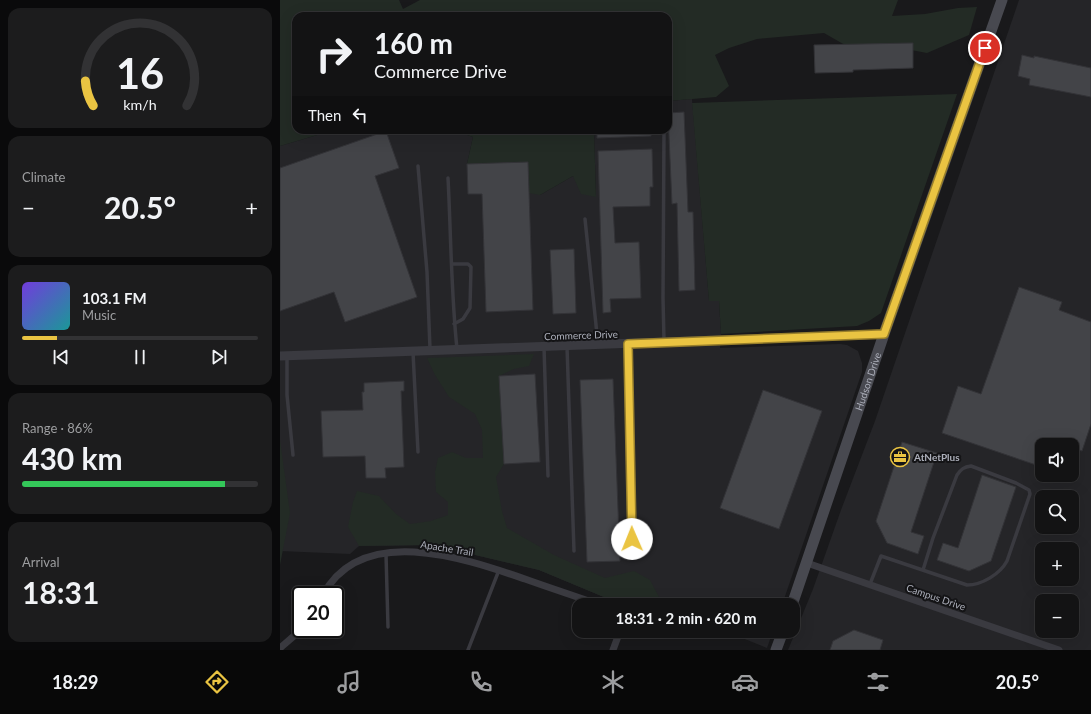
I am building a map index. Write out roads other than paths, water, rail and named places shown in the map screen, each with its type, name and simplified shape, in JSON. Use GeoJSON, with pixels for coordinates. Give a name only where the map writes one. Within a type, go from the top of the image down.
{"type":"FeatureCollection","features":[{"type":"Feature","properties":{"kind":"main road","name":"Hudson Drive"},"geometry":{"type":"LineString","coordinates":[[794,598],[884,334],[1002,0]]}},
{"type":"Feature","properties":{"kind":"main road"},"geometry":{"type":"LineString","coordinates":[[776,650],[780,638]]}},
{"type":"Feature","properties":{"kind":"street","name":"Commerce Drive"},"geometry":{"type":"LineString","coordinates":[[284,356],[884,334]]}},
{"type":"Feature","properties":{"kind":"street","name":"Apache Trail"},"geometry":{"type":"LineString","coordinates":[[330,586],[337,576],[351,564],[367,557],[386,553],[435,554],[472,561],[580,598]]}},
{"type":"Feature","properties":{"kind":"street","name":"Campus Drive"},"geometry":{"type":"LineString","coordinates":[[807,563],[1059,650]]}},
{"type":"Feature","properties":{"kind":"street"},"geometry":{"type":"LineString","coordinates":[[280,648],[292,638]]}},
{"type":"Feature","properties":{"kind":"street"},"geometry":{"type":"LineString","coordinates":[[613,650],[617,638]]}},
{"type":"Feature","properties":{"kind":"lane"},"geometry":{"type":"LineString","coordinates":[[664,134],[664,342]]}},
{"type":"Feature","properties":{"kind":"lane"},"geometry":{"type":"LineString","coordinates":[[418,166],[427,272],[430,350]]}},
{"type":"Feature","properties":{"kind":"lane"},"geometry":{"type":"LineString","coordinates":[[448,178],[453,307],[457,350]]}},
{"type":"Feature","properties":{"kind":"lane"},"geometry":{"type":"LineString","coordinates":[[585,219],[598,345]]}},
{"type":"Feature","properties":{"kind":"lane"},"geometry":{"type":"LineString","coordinates":[[452,264],[468,264],[471,267],[470,308],[463,319],[454,324]]}},
{"type":"Feature","properties":{"kind":"lane"},"geometry":{"type":"LineString","coordinates":[[628,344],[632,554]]}},
{"type":"Feature","properties":{"kind":"lane"},"geometry":{"type":"LineString","coordinates":[[567,346],[574,551]]}},
{"type":"Feature","properties":{"kind":"lane"},"geometry":{"type":"LineString","coordinates":[[544,347],[548,476]]}},
{"type":"Feature","properties":{"kind":"lane"},"geometry":{"type":"LineString","coordinates":[[413,351],[418,452]]}},
{"type":"Feature","properties":{"kind":"lane"},"geometry":{"type":"LineString","coordinates":[[284,356],[293,455]]}},
{"type":"Feature","properties":{"kind":"lane"},"geometry":{"type":"LineString","coordinates":[[870,584],[881,556],[967,585],[979,583],[998,572],[1004,567],[1007,560],[1030,494],[1029,490],[1016,483],[971,466],[965,467],[961,470],[957,475],[923,570]]}},
{"type":"Feature","properties":{"kind":"lane"},"geometry":{"type":"LineString","coordinates":[[386,553],[388,627]]}},
{"type":"Feature","properties":{"kind":"lane"},"geometry":{"type":"LineString","coordinates":[[468,650],[499,570]]}},
{"type":"Feature","properties":{"kind":"place","name":"AtNetPlus"},"geometry":{"type":"Point","coordinates":[900,457]}}]}
